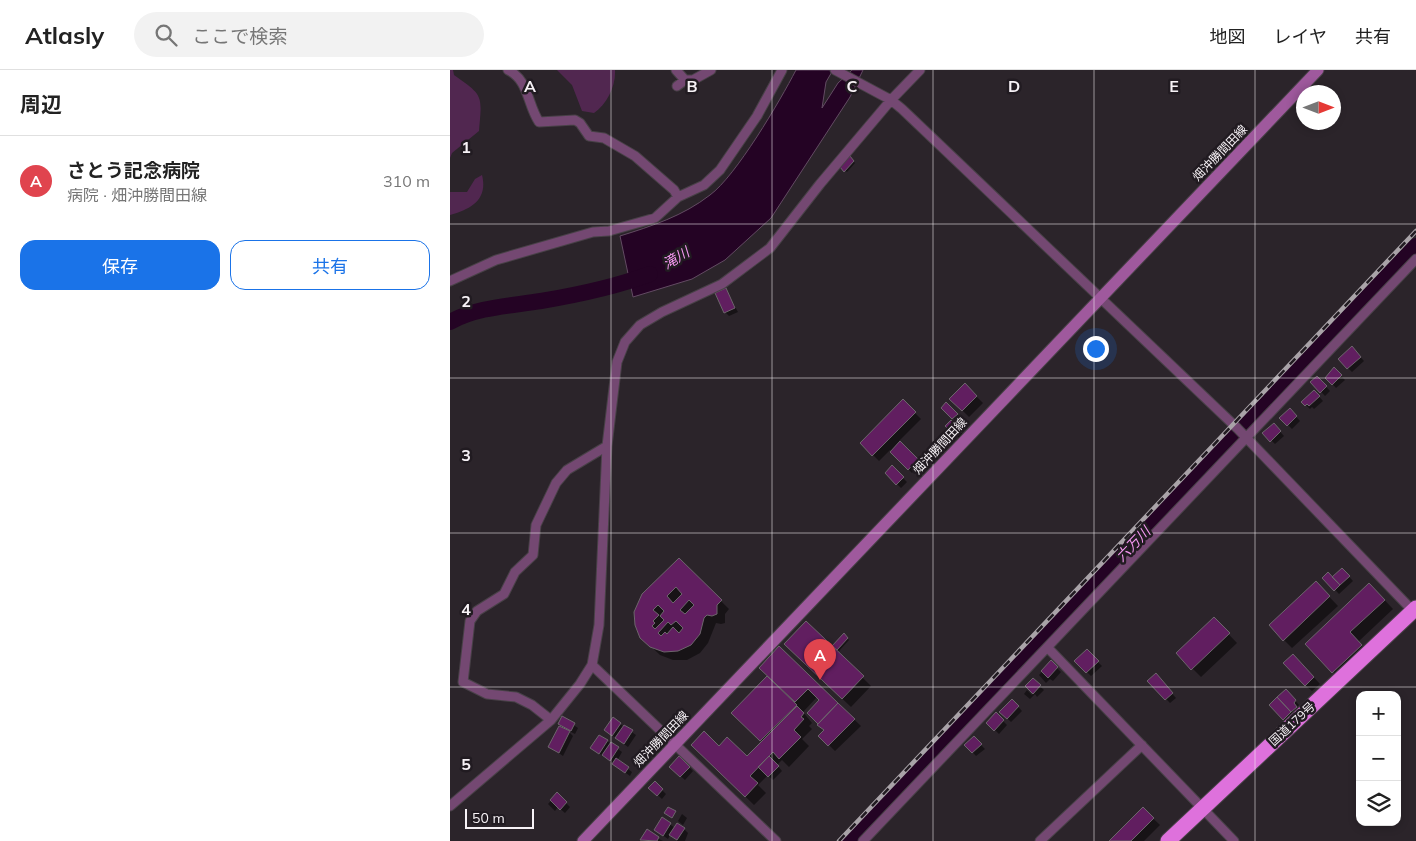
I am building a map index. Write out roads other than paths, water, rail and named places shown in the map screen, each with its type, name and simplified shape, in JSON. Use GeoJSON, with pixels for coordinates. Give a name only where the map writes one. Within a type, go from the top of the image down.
{"type":"FeatureCollection","features":[{"type":"Feature","properties":{"kind":"highway","name":"国道179号"},"geometry":{"type":"LineString","coordinates":[[1168,841],[1415,611]]}},
{"type":"Feature","properties":{"kind":"main road","name":"畑沖勝間田線"},"geometry":{"type":"LineString","coordinates":[[583,841],[1318,70]]}},
{"type":"Feature","properties":{"kind":"street"},"geometry":{"type":"LineString","coordinates":[[508,70],[519,77],[524,84],[539,122],[575,120],[580,123],[589,136],[604,138],[635,156],[674,190],[678,197]]}},
{"type":"Feature","properties":{"kind":"street"},"geometry":{"type":"LineString","coordinates":[[676,70],[685,80]]}},
{"type":"Feature","properties":{"kind":"street"},"geometry":{"type":"LineString","coordinates":[[676,86],[685,80],[692,80],[711,70]]}},
{"type":"Feature","properties":{"kind":"street"},"geometry":{"type":"LineString","coordinates":[[450,281],[496,260],[592,232],[609,231],[655,218],[678,197],[704,185],[720,170],[757,116],[782,70]]}},
{"type":"Feature","properties":{"kind":"street"},"geometry":{"type":"LineString","coordinates":[[836,70],[891,100],[1237,428],[1415,611]]}},
{"type":"Feature","properties":{"kind":"street"},"geometry":{"type":"LineString","coordinates":[[450,806],[551,720],[580,684],[592,665],[600,625],[607,446],[617,362],[625,342],[640,325],[662,312],[722,284],[770,248],[891,100],[920,70]]}},
{"type":"Feature","properties":{"kind":"street"},"geometry":{"type":"LineString","coordinates":[[862,841],[1048,648],[1416,259]]}},
{"type":"Feature","properties":{"kind":"street"},"geometry":{"type":"LineString","coordinates":[[551,720],[532,705],[516,697],[488,694],[462,682],[470,620],[477,611],[504,594],[515,572],[533,555],[536,525],[556,483],[568,470],[607,446]]}},
{"type":"Feature","properties":{"kind":"street"},"geometry":{"type":"LineString","coordinates":[[1048,648],[1234,841]]}},
{"type":"Feature","properties":{"kind":"street"},"geometry":{"type":"LineString","coordinates":[[592,665],[674,746],[776,841]]}},
{"type":"Feature","properties":{"kind":"street"},"geometry":{"type":"LineString","coordinates":[[1040,841],[1142,744]]}},
{"type":"Feature","properties":{"kind":"water"},"geometry":{"type":"Polygon","coordinates":[[[796,70],[833,70],[826,82],[822,108],[838,83],[852,70],[863,70],[850,97],[771,218],[725,260],[692,279],[633,297],[620,236],[678,215],[700,202],[721,185],[757,137],[796,70]]]}},
{"type":"Feature","properties":{"kind":"waterway","name":"六万川"},"geometry":{"type":"LineString","coordinates":[[850,841],[1416,246]]}},
{"type":"Feature","properties":{"kind":"waterway","name":"滝川"},"geometry":{"type":"LineString","coordinates":[[450,322],[482,310],[582,293],[650,274]]}},
{"type":"Feature","properties":{"kind":"railway"},"geometry":{"type":"LineString","coordinates":[[839,841],[1416,231]]}},
{"type":"Feature","properties":{"kind":"place","name":"さとう記念病院"},"geometry":{"type":"Point","coordinates":[820,680]}}]}
